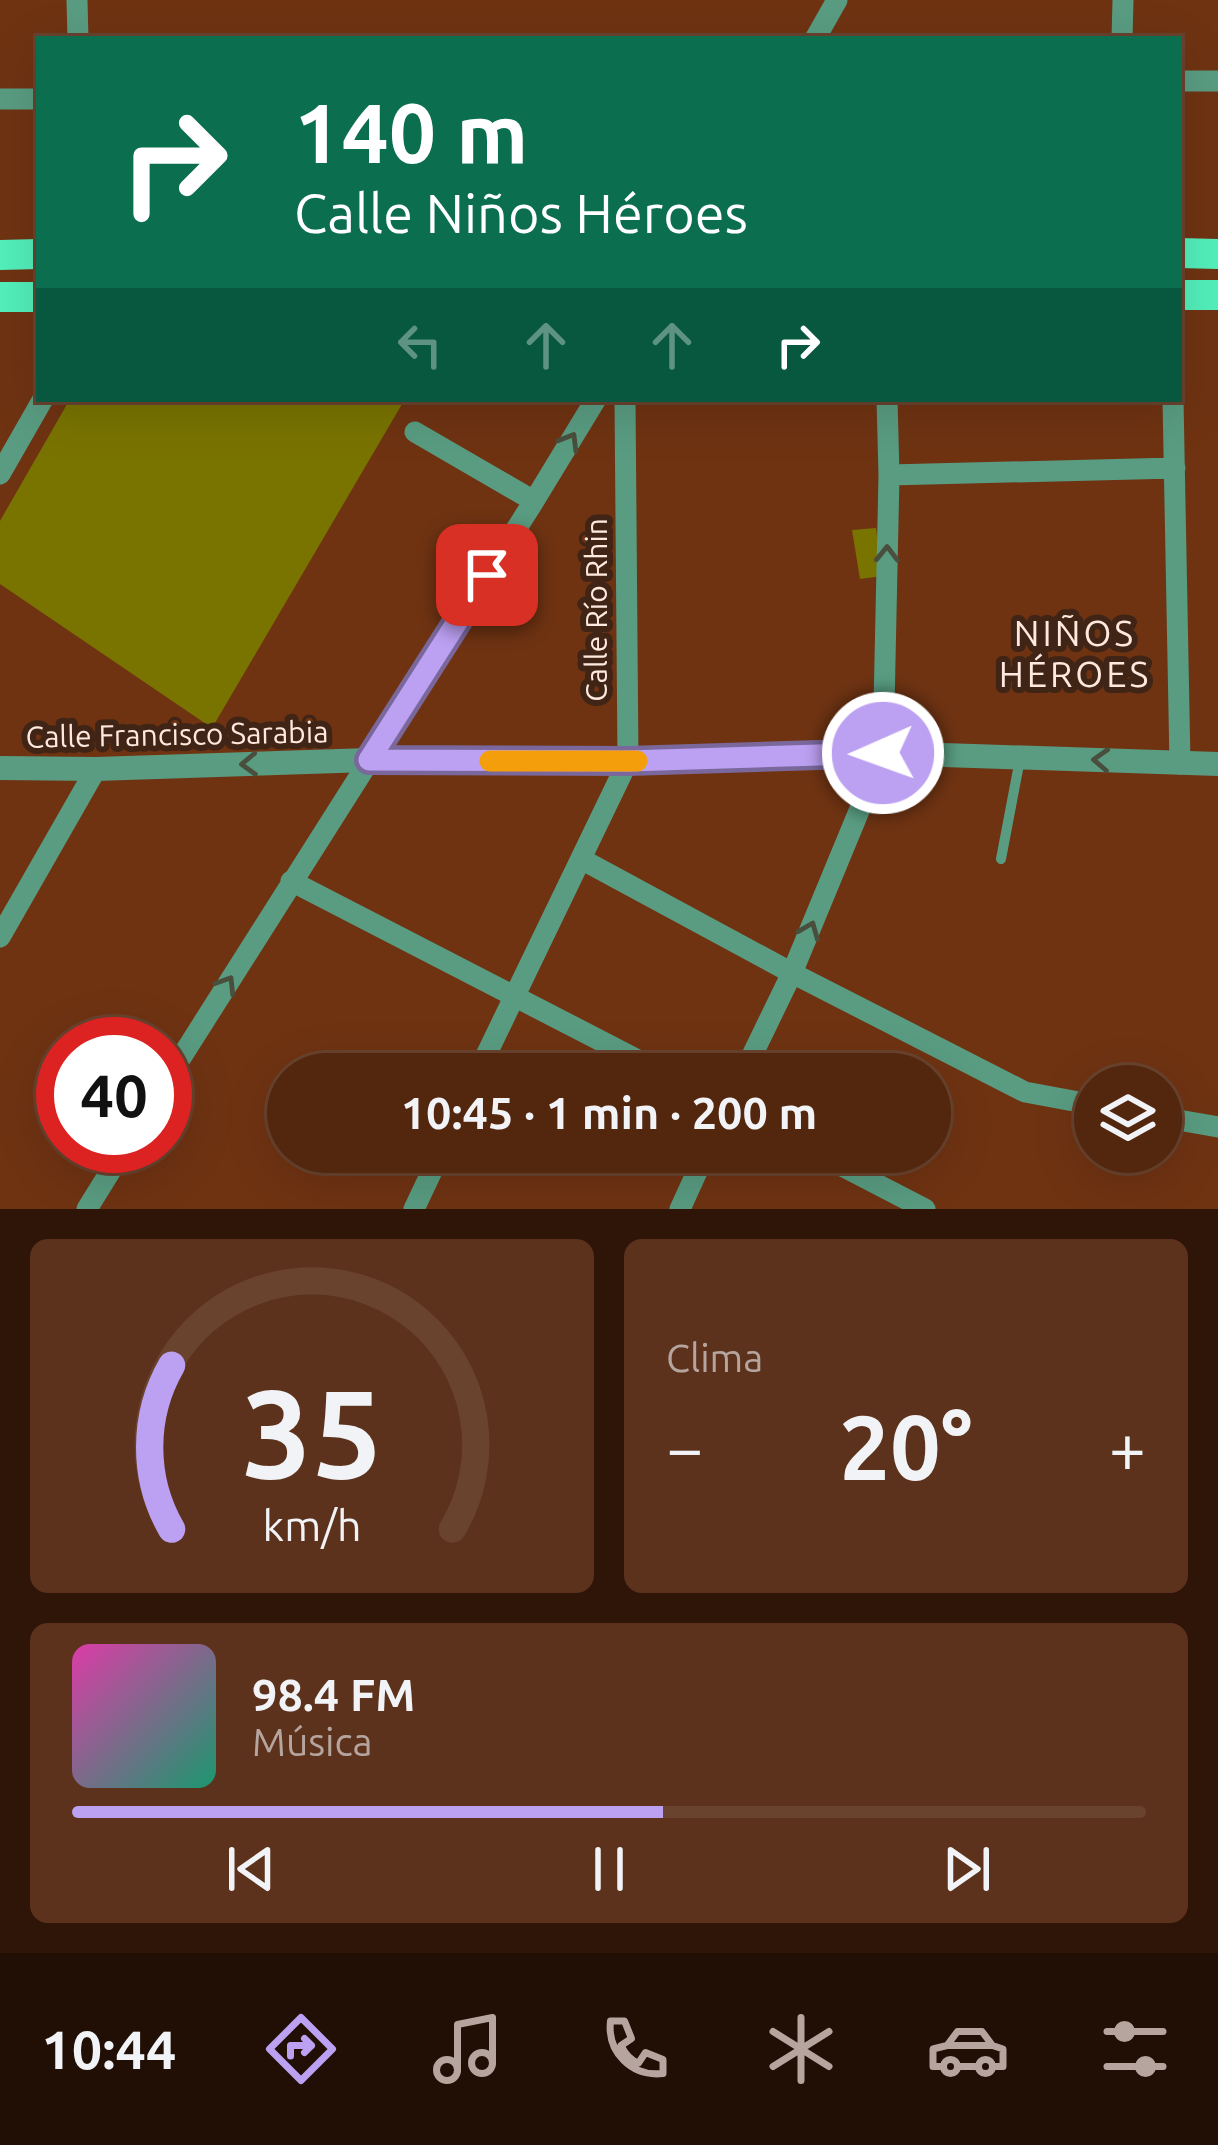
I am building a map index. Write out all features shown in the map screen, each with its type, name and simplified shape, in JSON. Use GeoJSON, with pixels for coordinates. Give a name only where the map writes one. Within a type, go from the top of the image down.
{"type":"FeatureCollection","features":[{"type":"Feature","properties":{"kind":"main road"},"geometry":{"type":"LineString","coordinates":[[1182,253],[1218,254]]}},
{"type":"Feature","properties":{"kind":"main road"},"geometry":{"type":"LineString","coordinates":[[0,255],[36,254]]}},
{"type":"Feature","properties":{"kind":"main road"},"geometry":{"type":"LineString","coordinates":[[1182,295],[1218,295]]}},
{"type":"Feature","properties":{"kind":"main road"},"geometry":{"type":"LineString","coordinates":[[0,297],[36,297]]}},
{"type":"Feature","properties":{"kind":"street"},"geometry":{"type":"LineString","coordinates":[[77,0],[78,36]]}},
{"type":"Feature","properties":{"kind":"street"},"geometry":{"type":"LineString","coordinates":[[817,36],[837,0]]}},
{"type":"Feature","properties":{"kind":"street"},"geometry":{"type":"LineString","coordinates":[[1122,36],[1123,0]]}},
{"type":"Feature","properties":{"kind":"street"},"geometry":{"type":"LineString","coordinates":[[1182,81],[1218,81]]}},
{"type":"Feature","properties":{"kind":"street"},"geometry":{"type":"LineString","coordinates":[[0,99],[36,99]]}},
{"type":"Feature","properties":{"kind":"street"},"geometry":{"type":"LineString","coordinates":[[0,474],[41,402]]}},
{"type":"Feature","properties":{"kind":"street"},"geometry":{"type":"LineString","coordinates":[[192,1040],[594,402]]}},
{"type":"Feature","properties":{"kind":"street","name":"Calle Río Rhin"},"geometry":{"type":"LineString","coordinates":[[487,1053],[628,761],[626,402]]}},
{"type":"Feature","properties":{"kind":"street"},"geometry":{"type":"LineString","coordinates":[[753,1053],[792,973],[883,753],[887,402]]}},
{"type":"Feature","properties":{"kind":"street"},"geometry":{"type":"LineString","coordinates":[[1173,402],[1180,764]]}},
{"type":"Feature","properties":{"kind":"street"},"geometry":{"type":"LineString","coordinates":[[415,432],[534,501]]}},
{"type":"Feature","properties":{"kind":"street"},"geometry":{"type":"LineString","coordinates":[[889,475],[1174,468]]}},
{"type":"Feature","properties":{"kind":"street","name":"Calle Francisco Sarabia"},"geometry":{"type":"LineString","coordinates":[[0,768],[369,760],[628,761],[883,753],[1218,764]]}},
{"type":"Feature","properties":{"kind":"street"},"geometry":{"type":"LineString","coordinates":[[0,937],[96,769]]}},
{"type":"Feature","properties":{"kind":"street"},"geometry":{"type":"LineString","coordinates":[[581,859],[1025,1092],[1074,1101]]}},
{"type":"Feature","properties":{"kind":"street"},"geometry":{"type":"LineString","coordinates":[[291,881],[625,1053]]}},
{"type":"Feature","properties":{"kind":"street"},"geometry":{"type":"LineString","coordinates":[[1182,1121],[1218,1127]]}},
{"type":"Feature","properties":{"kind":"street"},"geometry":{"type":"LineString","coordinates":[[87,1209],[109,1173]]}},
{"type":"Feature","properties":{"kind":"street"},"geometry":{"type":"LineString","coordinates":[[414,1209],[431,1173]]}},
{"type":"Feature","properties":{"kind":"street"},"geometry":{"type":"LineString","coordinates":[[680,1209],[696,1173]]}},
{"type":"Feature","properties":{"kind":"street"},"geometry":{"type":"LineString","coordinates":[[856,1173],[925,1209]]}},
{"type":"Feature","properties":{"kind":"lane"},"geometry":{"type":"LineString","coordinates":[[1001,859],[1020,756]]}},
{"type":"Feature","properties":{"kind":"shaded area"},"geometry":{"type":"Polygon","coordinates":[[[68,402],[403,402],[212,728],[0,584],[0,521],[68,402]]]}},
{"type":"Feature","properties":{"kind":"shaded area"},"geometry":{"type":"Polygon","coordinates":[[[876,528],[882,576],[860,579],[852,530],[876,528]]]}},
{"type":"Feature","properties":{"kind":"slow traffic"},"geometry":{"type":"LineString","coordinates":[[490,761],[637,761]]}},
{"type":"Feature","properties":{"kind":"district","name":"NIÑOS HÉROES"},"geometry":{"type":"Point","coordinates":[1075,654]}},
{"type":"Feature","properties":{"kind":"route"},"geometry":{"type":"LineString","coordinates":[[487,575],[369,760],[628,761],[883,753]]}}]}
